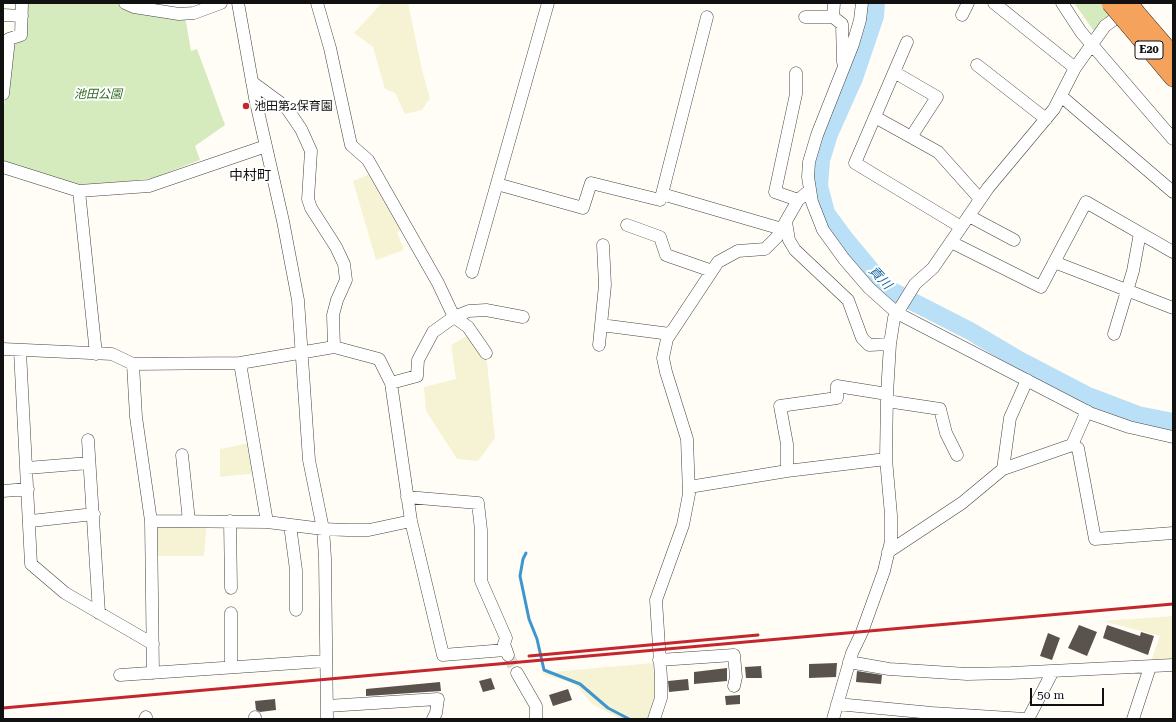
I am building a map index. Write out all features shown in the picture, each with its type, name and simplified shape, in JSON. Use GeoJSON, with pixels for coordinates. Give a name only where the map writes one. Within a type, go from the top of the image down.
{"type":"FeatureCollection","features":[{"type":"Feature","properties":{"kind":"highway","name":"E20"},"geometry":{"type":"LineString","coordinates":[[1110,3],[1132,10],[1173,55]]}},
{"type":"Feature","properties":{"kind":"highway","name":"E20"},"geometry":{"type":"LineString","coordinates":[[1132,10],[1173,78]]}},
{"type":"Feature","properties":{"kind":"street"},"geometry":{"type":"LineString","coordinates":[[3,94],[9,39],[21,35],[22,3]]}},
{"type":"Feature","properties":{"kind":"street"},"geometry":{"type":"LineString","coordinates":[[125,3],[134,7],[179,14],[194,14],[221,3]]}},
{"type":"Feature","properties":{"kind":"street"},"geometry":{"type":"LineString","coordinates":[[238,3],[252,82],[283,221],[298,300],[309,460],[323,529],[325,558],[325,660],[327,719]]}},
{"type":"Feature","properties":{"kind":"street"},"geometry":{"type":"LineString","coordinates":[[317,3],[330,48],[351,145],[368,160],[438,283],[454,317],[468,327],[486,353]]}},
{"type":"Feature","properties":{"kind":"street"},"geometry":{"type":"LineString","coordinates":[[472,272],[548,3]]}},
{"type":"Feature","properties":{"kind":"street"},"geometry":{"type":"LineString","coordinates":[[833,18],[834,3]]}},
{"type":"Feature","properties":{"kind":"street"},"geometry":{"type":"LineString","coordinates":[[862,3],[860,20],[843,69],[817,134],[809,162],[809,191],[823,230],[844,259],[869,288],[898,311],[1087,411],[1129,427],[1173,437]]}},
{"type":"Feature","properties":{"kind":"street"},"geometry":{"type":"LineString","coordinates":[[962,15],[968,3]]}},
{"type":"Feature","properties":{"kind":"street"},"geometry":{"type":"LineString","coordinates":[[994,3],[1075,68]]}},
{"type":"Feature","properties":{"kind":"street"},"geometry":{"type":"LineString","coordinates":[[1062,3],[1081,32],[1173,139]]}},
{"type":"Feature","properties":{"kind":"street"},"geometry":{"type":"LineString","coordinates":[[833,719],[849,662],[865,626],[884,570],[890,541],[891,515],[886,460],[887,398],[890,344],[894,318],[915,284],[933,268],[980,199],[1046,119],[1061,96],[1075,68],[1105,26],[1132,10]]}},
{"type":"Feature","properties":{"kind":"street"},"geometry":{"type":"LineString","coordinates":[[3,15],[22,16]]}},
{"type":"Feature","properties":{"kind":"street"},"geometry":{"type":"LineString","coordinates":[[497,184],[583,208],[591,183],[660,200],[707,17]]}},
{"type":"Feature","properties":{"kind":"street"},"geometry":{"type":"LineString","coordinates":[[806,17],[833,18],[842,24],[843,69]]}},
{"type":"Feature","properties":{"kind":"street"},"geometry":{"type":"LineString","coordinates":[[907,42],[855,163],[961,227]]}},
{"type":"Feature","properties":{"kind":"street"},"geometry":{"type":"LineString","coordinates":[[977,65],[1046,119]]}},
{"type":"Feature","properties":{"kind":"street"},"geometry":{"type":"LineString","coordinates":[[894,72],[937,97],[911,136]]}},
{"type":"Feature","properties":{"kind":"street"},"geometry":{"type":"LineString","coordinates":[[796,73],[796,94],[775,192],[798,200]]}},
{"type":"Feature","properties":{"kind":"street"},"geometry":{"type":"LineString","coordinates":[[252,82],[286,107],[301,129],[311,151],[308,199],[311,208],[336,247],[344,264],[346,280],[337,300],[333,315],[334,347]]}},
{"type":"Feature","properties":{"kind":"street"},"geometry":{"type":"LineString","coordinates":[[1061,96],[1173,192]]}},
{"type":"Feature","properties":{"kind":"street"},"geometry":{"type":"LineString","coordinates":[[875,117],[938,152],[980,199]]}},
{"type":"Feature","properties":{"kind":"street"},"geometry":{"type":"LineString","coordinates":[[3,167],[79,191],[149,186],[266,146]]}},
{"type":"Feature","properties":{"kind":"street"},"geometry":{"type":"LineString","coordinates":[[79,191],[96,354]]}},
{"type":"Feature","properties":{"kind":"street"},"geometry":{"type":"LineString","coordinates":[[654,719],[661,698],[656,600],[683,525],[688,487],[688,439],[666,372],[663,358],[667,339],[718,262],[729,254],[738,251],[765,249],[777,237],[798,200],[809,191]]}},
{"type":"Feature","properties":{"kind":"street"},"geometry":{"type":"LineString","coordinates":[[662,194],[784,225]]}},
{"type":"Feature","properties":{"kind":"street"},"geometry":{"type":"LineString","coordinates":[[951,242],[1041,287],[1086,202],[1173,252]]}},
{"type":"Feature","properties":{"kind":"street"},"geometry":{"type":"LineString","coordinates":[[969,216],[1014,240]]}},
{"type":"Feature","properties":{"kind":"street"},"geometry":{"type":"LineString","coordinates":[[628,225],[660,237],[666,255],[712,271]]}},
{"type":"Feature","properties":{"kind":"street"},"geometry":{"type":"LineString","coordinates":[[784,225],[789,240],[795,250],[848,300],[862,338],[869,345],[890,344]]}},
{"type":"Feature","properties":{"kind":"street"},"geometry":{"type":"LineString","coordinates":[[1114,334],[1127,290],[1140,232]]}},
{"type":"Feature","properties":{"kind":"street"},"geometry":{"type":"LineString","coordinates":[[599,345],[605,285],[603,245]]}},
{"type":"Feature","properties":{"kind":"street"},"geometry":{"type":"LineString","coordinates":[[1054,262],[1173,308]]}},
{"type":"Feature","properties":{"kind":"street"},"geometry":{"type":"LineString","coordinates":[[391,383],[417,376],[418,360],[433,332],[454,317],[469,312],[486,310],[523,317]]}},
{"type":"Feature","properties":{"kind":"street"},"geometry":{"type":"LineString","coordinates":[[601,325],[670,334]]}},
{"type":"Feature","properties":{"kind":"street"},"geometry":{"type":"LineString","coordinates":[[3,349],[20,351],[112,354],[133,364],[240,363],[301,351],[334,347],[379,359],[391,383],[407,497],[411,521],[443,655],[507,653],[506,638],[481,581],[481,530],[478,503],[407,497]]}},
{"type":"Feature","properties":{"kind":"street"},"geometry":{"type":"LineString","coordinates":[[20,351],[30,521],[31,564],[65,593],[153,644]]}},
{"type":"Feature","properties":{"kind":"street"},"geometry":{"type":"LineString","coordinates":[[240,363],[267,522]]}},
{"type":"Feature","properties":{"kind":"street"},"geometry":{"type":"LineString","coordinates":[[133,364],[136,417],[151,521],[153,673]]}},
{"type":"Feature","properties":{"kind":"street"},"geometry":{"type":"LineString","coordinates":[[1004,469],[1010,418],[1027,380]]}},
{"type":"Feature","properties":{"kind":"street"},"geometry":{"type":"LineString","coordinates":[[787,471],[787,444],[780,406],[837,398],[837,386],[940,409],[946,433],[957,455]]}},
{"type":"Feature","properties":{"kind":"street"},"geometry":{"type":"LineString","coordinates":[[1072,445],[1087,411]]}},
{"type":"Feature","properties":{"kind":"street"},"geometry":{"type":"LineString","coordinates":[[88,440],[94,514],[99,613]]}},
{"type":"Feature","properties":{"kind":"street"},"geometry":{"type":"LineString","coordinates":[[888,552],[962,503],[1004,469],[1072,445],[1078,448],[1095,539],[1173,533]]}},
{"type":"Feature","properties":{"kind":"street"},"geometry":{"type":"LineString","coordinates":[[182,454],[189,521]]}},
{"type":"Feature","properties":{"kind":"street"},"geometry":{"type":"LineString","coordinates":[[688,487],[787,471],[886,460]]}},
{"type":"Feature","properties":{"kind":"street"},"geometry":{"type":"LineString","coordinates":[[26,468],[89,463]]}},
{"type":"Feature","properties":{"kind":"street"},"geometry":{"type":"LineString","coordinates":[[3,492],[28,489]]}},
{"type":"Feature","properties":{"kind":"street"},"geometry":{"type":"LineString","coordinates":[[30,521],[94,514]]}},
{"type":"Feature","properties":{"kind":"street"},"geometry":{"type":"LineString","coordinates":[[151,521],[267,522],[323,529],[369,530],[411,521]]}},
{"type":"Feature","properties":{"kind":"street"},"geometry":{"type":"LineString","coordinates":[[230,521],[231,588]]}},
{"type":"Feature","properties":{"kind":"street"},"geometry":{"type":"LineString","coordinates":[[290,525],[296,570],[296,610]]}},
{"type":"Feature","properties":{"kind":"street"},"geometry":{"type":"LineString","coordinates":[[231,613],[231,668]]}},
{"type":"Feature","properties":{"kind":"street"},"geometry":{"type":"LineString","coordinates":[[659,660],[734,655],[736,676],[734,686]]}},
{"type":"Feature","properties":{"kind":"street"},"geometry":{"type":"LineString","coordinates":[[120,675],[325,660]]}},
{"type":"Feature","properties":{"kind":"street"},"geometry":{"type":"LineString","coordinates":[[849,662],[889,669],[967,674],[1053,672],[1173,665]]}},
{"type":"Feature","properties":{"kind":"street"},"geometry":{"type":"LineString","coordinates":[[1134,719],[1150,667]]}},
{"type":"Feature","properties":{"kind":"street"},"geometry":{"type":"LineString","coordinates":[[1028,719],[1053,672]]}},
{"type":"Feature","properties":{"kind":"street"},"geometry":{"type":"LineString","coordinates":[[517,673],[536,706],[536,719]]}},
{"type":"Feature","properties":{"kind":"street"},"geometry":{"type":"LineString","coordinates":[[327,706],[438,699],[436,712],[433,719]]}},
{"type":"Feature","properties":{"kind":"street"},"geometry":{"type":"LineString","coordinates":[[837,704],[932,716],[1025,719]]}},
{"type":"Feature","properties":{"kind":"shaded area"},"geometry":{"type":"Polygon","coordinates":[[[382,3],[408,3],[422,70],[430,98],[422,110],[405,114],[395,93],[385,89],[373,47],[354,33],[382,3]]]}},
{"type":"Feature","properties":{"kind":"shaded area"},"geometry":{"type":"Polygon","coordinates":[[[375,172],[407,228],[397,232],[404,250],[376,260],[353,181],[375,172]]]}},
{"type":"Feature","properties":{"kind":"shaded area"},"geometry":{"type":"Polygon","coordinates":[[[472,333],[486,353],[495,438],[478,461],[457,459],[426,411],[424,387],[456,379],[451,345],[472,333]]]}},
{"type":"Feature","properties":{"kind":"shaded area"},"geometry":{"type":"Polygon","coordinates":[[[254,442],[259,473],[220,477],[220,449],[254,442]]]}},
{"type":"Feature","properties":{"kind":"shaded area"},"geometry":{"type":"Polygon","coordinates":[[[151,521],[207,521],[204,556],[151,556],[151,521]]]}},
{"type":"Feature","properties":{"kind":"shaded area"},"geometry":{"type":"Polygon","coordinates":[[[1173,616],[1173,659],[1151,661],[1160,636],[1103,621],[1173,616]]]}},
{"type":"Feature","properties":{"kind":"shaded area"},"geometry":{"type":"Polygon","coordinates":[[[653,663],[656,696],[648,719],[618,718],[592,704],[578,687],[572,683],[540,673],[653,663]]]}},
{"type":"Feature","properties":{"kind":"green space","name":"池田公園"},"geometry":{"type":"Polygon","coordinates":[[[25,3],[114,3],[136,12],[185,16],[191,51],[197,49],[225,125],[195,146],[200,160],[153,178],[79,188],[7,163],[3,160],[3,115],[11,47],[24,39],[25,3]]]}},
{"type":"Feature","properties":{"kind":"green space"},"geometry":{"type":"Polygon","coordinates":[[[1074,3],[1128,3],[1094,31],[1074,3]]]}},
{"type":"Feature","properties":{"kind":"building"},"geometry":{"type":"Polygon","coordinates":[[[1079,625],[1097,632],[1087,656],[1068,648],[1079,625]]]}},
{"type":"Feature","properties":{"kind":"building"},"geometry":{"type":"Polygon","coordinates":[[[1107,625],[1140,636],[1141,632],[1154,636],[1148,655],[1103,638],[1107,625]]]}},
{"type":"Feature","properties":{"kind":"building"},"geometry":{"type":"Polygon","coordinates":[[[1048,633],[1060,638],[1052,660],[1040,656],[1048,633]]]}},
{"type":"Feature","properties":{"kind":"building"},"geometry":{"type":"Polygon","coordinates":[[[837,663],[836,677],[809,678],[809,664],[837,663]]]}},
{"type":"Feature","properties":{"kind":"building"},"geometry":{"type":"Polygon","coordinates":[[[761,666],[762,678],[746,678],[745,667],[761,666]]]}},
{"type":"Feature","properties":{"kind":"building"},"geometry":{"type":"Polygon","coordinates":[[[727,668],[727,681],[694,684],[694,672],[727,668]]]}},
{"type":"Feature","properties":{"kind":"building"},"geometry":{"type":"Polygon","coordinates":[[[857,671],[882,675],[881,684],[856,682],[857,671]]]}},
{"type":"Feature","properties":{"kind":"building"},"geometry":{"type":"Polygon","coordinates":[[[491,678],[495,689],[483,692],[479,681],[491,678]]]}},
{"type":"Feature","properties":{"kind":"building"},"geometry":{"type":"Polygon","coordinates":[[[688,679],[689,690],[669,692],[668,681],[688,679]]]}},
{"type":"Feature","properties":{"kind":"building"},"geometry":{"type":"Polygon","coordinates":[[[440,682],[441,691],[366,696],[366,689],[440,682]]]}},
{"type":"Feature","properties":{"kind":"building"},"geometry":{"type":"Polygon","coordinates":[[[568,689],[572,700],[553,706],[549,695],[568,689]]]}},
{"type":"Feature","properties":{"kind":"building"},"geometry":{"type":"Polygon","coordinates":[[[740,695],[740,704],[726,705],[725,696],[740,695]]]}},
{"type":"Feature","properties":{"kind":"building"},"geometry":{"type":"Polygon","coordinates":[[[275,699],[276,710],[260,712],[256,710],[255,701],[275,699]]]}},
{"type":"Feature","properties":{"kind":"waterway","name":"貢川"},"geometry":{"type":"LineString","coordinates":[[876,3],[875,16],[854,78],[829,134],[821,160],[819,186],[826,213],[845,239],[886,288],[970,331],[1019,360],[1088,396],[1138,415],[1173,422]]}},
{"type":"Feature","properties":{"kind":"waterway"},"geometry":{"type":"LineString","coordinates":[[526,553],[523,559],[520,576],[529,619],[537,639],[544,670],[580,684],[608,708],[629,719]]}},
{"type":"Feature","properties":{"kind":"tunnel"},"geometry":{"type":"LineString","coordinates":[[508,655],[517,673]]}},
{"type":"Feature","properties":{"kind":"railway"},"geometry":{"type":"LineString","coordinates":[[3,708],[1173,604]]}},
{"type":"Feature","properties":{"kind":"railway"},"geometry":{"type":"LineString","coordinates":[[529,656],[758,635]]}},
{"type":"Feature","properties":{"kind":"place","name":"池田第2保育園"},"geometry":{"type":"Point","coordinates":[246,106]}},
{"type":"Feature","properties":{"kind":"district","name":"中村町"},"geometry":{"type":"Point","coordinates":[250,176]}}]}
